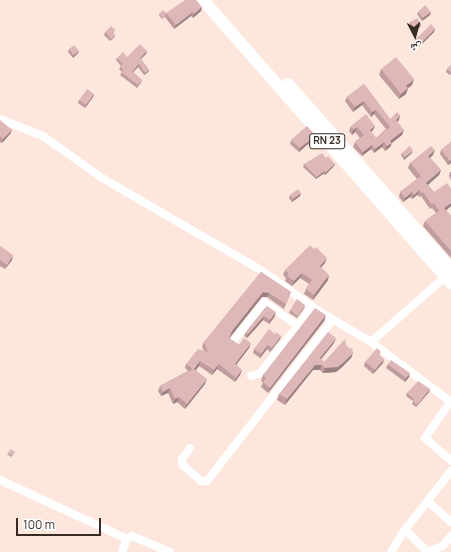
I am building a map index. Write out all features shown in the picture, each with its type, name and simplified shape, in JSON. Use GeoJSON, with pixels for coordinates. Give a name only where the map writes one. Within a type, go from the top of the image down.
{"type":"FeatureCollection","features":[{"type":"Feature","properties":{"kind":"highway","name":"RN 23"},"geometry":{"type":"LineString","coordinates":[[203,0],[450,272]]}},
{"type":"Feature","properties":{"kind":"highway","name":"RN 23"},"geometry":{"type":"LineString","coordinates":[[214,0],[450,272]]}},
{"type":"Feature","properties":{"kind":"street"},"geometry":{"type":"LineString","coordinates":[[0,119],[43,136],[102,178],[261,270],[312,306],[371,342],[450,402],[425,438],[451,461]]}},
{"type":"Feature","properties":{"kind":"street"},"geometry":{"type":"LineString","coordinates":[[371,342],[450,272]]}},
{"type":"Feature","properties":{"kind":"street"},"geometry":{"type":"LineString","coordinates":[[235,339],[264,302],[298,326]]}},
{"type":"Feature","properties":{"kind":"street"},"geometry":{"type":"LineString","coordinates":[[251,376],[260,373],[298,326],[312,306]]}},
{"type":"Feature","properties":{"kind":"street"},"geometry":{"type":"LineString","coordinates":[[190,448],[181,462],[204,482],[207,481],[333,319]]}},
{"type":"Feature","properties":{"kind":"street"},"geometry":{"type":"LineString","coordinates":[[391,552],[405,530],[451,471]]}},
{"type":"Feature","properties":{"kind":"street"},"geometry":{"type":"LineString","coordinates":[[0,480],[127,539]]}},
{"type":"Feature","properties":{"kind":"street"},"geometry":{"type":"LineString","coordinates":[[427,501],[451,522]]}},
{"type":"Feature","properties":{"kind":"street"},"geometry":{"type":"LineString","coordinates":[[405,530],[427,552],[443,546],[451,536]]}},
{"type":"Feature","properties":{"kind":"street"},"geometry":{"type":"LineString","coordinates":[[122,552],[127,539],[132,536],[159,550],[170,552]]}},
{"type":"Feature","properties":{"kind":"building"},"geometry":{"type":"Polygon","coordinates":[[[185,0],[196,0],[202,7],[194,14],[193,12],[176,25],[166,13],[185,0]]]}},
{"type":"Feature","properties":{"kind":"building"},"geometry":{"type":"Polygon","coordinates":[[[425,5],[431,12],[423,18],[418,12],[425,5]]]}},
{"type":"Feature","properties":{"kind":"building"},"geometry":{"type":"Polygon","coordinates":[[[163,10],[166,13],[163,18],[159,14],[163,10]]]}},
{"type":"Feature","properties":{"kind":"building"},"geometry":{"type":"Polygon","coordinates":[[[417,18],[421,24],[414,28],[410,22],[417,18]]]}},
{"type":"Feature","properties":{"kind":"building"},"geometry":{"type":"Polygon","coordinates":[[[431,24],[435,29],[420,44],[416,39],[431,24]]]}},
{"type":"Feature","properties":{"kind":"building"},"geometry":{"type":"Polygon","coordinates":[[[111,26],[115,30],[112,33],[115,35],[111,39],[105,32],[111,26]]]}},
{"type":"Feature","properties":{"kind":"building"},"geometry":{"type":"Polygon","coordinates":[[[140,44],[147,51],[140,58],[149,70],[145,73],[139,64],[132,72],[142,80],[138,85],[121,72],[123,70],[120,66],[123,64],[117,58],[123,52],[127,57],[140,44]]]}},
{"type":"Feature","properties":{"kind":"building"},"geometry":{"type":"Polygon","coordinates":[[[74,45],[79,51],[74,55],[69,49],[74,45]]]}},
{"type":"Feature","properties":{"kind":"building"},"geometry":{"type":"Polygon","coordinates":[[[396,57],[414,79],[406,86],[408,88],[401,94],[381,69],[396,57]]]}},
{"type":"Feature","properties":{"kind":"building"},"geometry":{"type":"Polygon","coordinates":[[[451,65],[451,73],[447,69],[451,65]]]}},
{"type":"Feature","properties":{"kind":"building"},"geometry":{"type":"Polygon","coordinates":[[[364,84],[390,119],[397,112],[400,115],[396,120],[404,130],[390,141],[392,143],[387,146],[384,142],[375,149],[372,145],[363,152],[355,142],[364,135],[357,127],[353,130],[351,126],[366,114],[375,126],[370,130],[376,138],[390,127],[376,110],[372,112],[364,101],[355,107],[347,97],[364,84]]]}},
{"type":"Feature","properties":{"kind":"building"},"geometry":{"type":"Polygon","coordinates":[[[87,89],[94,94],[86,105],[79,100],[87,89]]]}},
{"type":"Feature","properties":{"kind":"building"},"geometry":{"type":"Polygon","coordinates":[[[0,120],[12,130],[3,139],[0,136],[0,120]]]}},
{"type":"Feature","properties":{"kind":"building"},"geometry":{"type":"Polygon","coordinates":[[[307,126],[318,138],[313,143],[310,140],[300,148],[291,140],[307,126]]]}},
{"type":"Feature","properties":{"kind":"building"},"geometry":{"type":"Polygon","coordinates":[[[451,142],[451,160],[450,161],[441,150],[451,142]]]}},
{"type":"Feature","properties":{"kind":"building"},"geometry":{"type":"Polygon","coordinates":[[[410,146],[413,151],[405,157],[402,153],[410,146]]]}},
{"type":"Feature","properties":{"kind":"building"},"geometry":{"type":"Polygon","coordinates":[[[431,146],[435,150],[428,156],[441,170],[426,183],[434,192],[447,183],[451,189],[451,203],[444,208],[451,216],[451,251],[425,221],[439,211],[434,203],[432,205],[423,192],[421,193],[419,190],[414,195],[412,192],[405,198],[400,192],[421,176],[410,163],[431,146]]]}},
{"type":"Feature","properties":{"kind":"building"},"geometry":{"type":"Polygon","coordinates":[[[322,153],[326,158],[328,156],[335,164],[326,172],[324,171],[317,177],[304,164],[322,153]]]}},
{"type":"Feature","properties":{"kind":"building"},"geometry":{"type":"Polygon","coordinates":[[[298,189],[301,193],[293,199],[290,195],[298,189]]]}},
{"type":"Feature","properties":{"kind":"building"},"geometry":{"type":"Polygon","coordinates":[[[310,245],[314,249],[316,247],[327,258],[320,266],[329,275],[314,295],[306,289],[312,280],[302,273],[294,281],[287,276],[289,274],[285,270],[310,245]]]}},
{"type":"Feature","properties":{"kind":"building"},"geometry":{"type":"Polygon","coordinates":[[[0,246],[13,255],[7,265],[0,260],[0,246]]]}},
{"type":"Feature","properties":{"kind":"building"},"geometry":{"type":"Polygon","coordinates":[[[261,272],[291,292],[286,304],[269,293],[263,292],[232,331],[229,338],[239,345],[244,338],[251,343],[235,364],[242,370],[236,378],[219,364],[214,370],[200,361],[194,369],[207,379],[187,404],[179,397],[175,399],[170,388],[163,392],[160,386],[193,369],[186,364],[198,349],[208,352],[204,342],[261,272]]]}},
{"type":"Feature","properties":{"kind":"building"},"geometry":{"type":"Polygon","coordinates":[[[297,299],[305,305],[298,316],[290,310],[297,299]]]}},
{"type":"Feature","properties":{"kind":"building"},"geometry":{"type":"Polygon","coordinates":[[[267,306],[276,312],[270,320],[264,316],[248,334],[246,332],[267,306]]]}},
{"type":"Feature","properties":{"kind":"building"},"geometry":{"type":"Polygon","coordinates":[[[315,308],[326,315],[270,388],[263,382],[266,378],[263,375],[315,308]]]}},
{"type":"Feature","properties":{"kind":"building"},"geometry":{"type":"Polygon","coordinates":[[[269,329],[275,334],[276,332],[281,336],[272,348],[268,345],[261,354],[254,349],[269,329]]]}},
{"type":"Feature","properties":{"kind":"building"},"geometry":{"type":"Polygon","coordinates":[[[328,332],[336,338],[320,358],[324,362],[345,339],[346,345],[350,349],[352,348],[353,353],[338,367],[325,368],[322,365],[315,365],[287,399],[279,394],[328,332]]]}},
{"type":"Feature","properties":{"kind":"building"},"geometry":{"type":"Polygon","coordinates":[[[377,348],[381,352],[379,355],[384,359],[375,370],[365,362],[377,348]]]}},
{"type":"Feature","properties":{"kind":"building"},"geometry":{"type":"Polygon","coordinates":[[[391,360],[410,373],[406,378],[388,364],[391,360]]]}},
{"type":"Feature","properties":{"kind":"building"},"geometry":{"type":"Polygon","coordinates":[[[418,381],[430,389],[417,405],[413,401],[414,399],[407,393],[418,381]]]}},
{"type":"Feature","properties":{"kind":"building"},"geometry":{"type":"Polygon","coordinates":[[[11,449],[15,452],[12,456],[8,453],[11,449]]]}}]}
